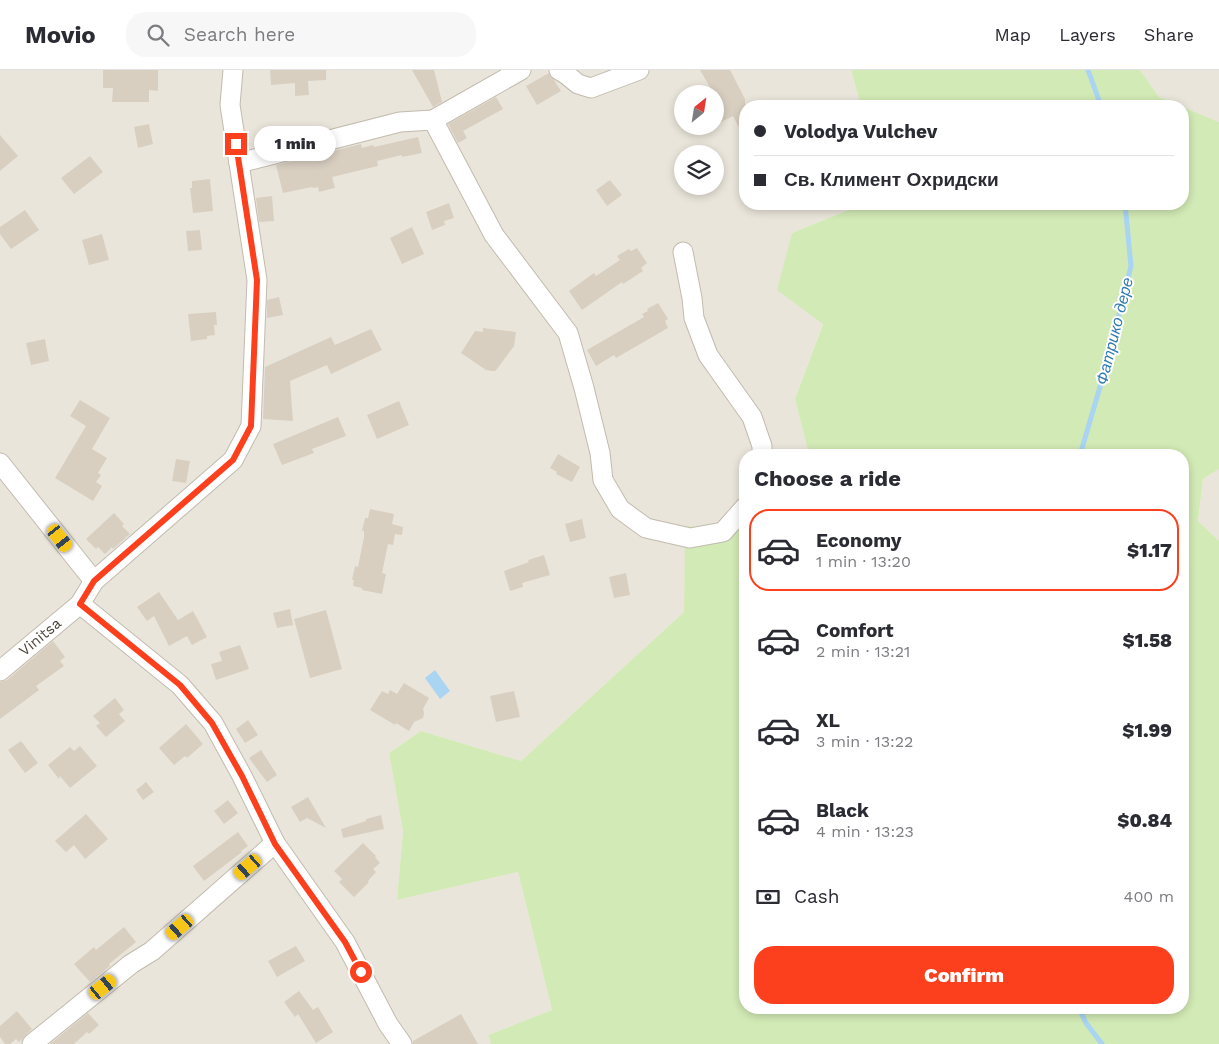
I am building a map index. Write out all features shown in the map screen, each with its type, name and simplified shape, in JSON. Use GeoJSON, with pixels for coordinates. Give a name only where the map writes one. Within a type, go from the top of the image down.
{"type":"FeatureCollection","features":[{"type":"Feature","properties":{"kind":"street"},"geometry":{"type":"LineString","coordinates":[[233,70],[230,105],[239,163],[400,122],[433,120],[521,70]]}},
{"type":"Feature","properties":{"kind":"street"},"geometry":{"type":"LineString","coordinates":[[559,70],[578,84],[591,88],[639,70]]}},
{"type":"Feature","properties":{"kind":"street"},"geometry":{"type":"LineString","coordinates":[[433,120],[494,234],[568,333],[600,453],[603,480],[620,509],[646,528],[690,538],[723,532],[739,514]]}},
{"type":"Feature","properties":{"kind":"street","name":"Vinitsa"},"geometry":{"type":"LineString","coordinates":[[0,671],[80,604],[94,581],[233,460],[251,426],[257,280],[239,163]]}},
{"type":"Feature","properties":{"kind":"street"},"geometry":{"type":"LineString","coordinates":[[682,252],[692,298],[694,318],[708,356],[752,417],[762,449]]}},
{"type":"Feature","properties":{"kind":"street"},"geometry":{"type":"LineString","coordinates":[[0,463],[94,581]]}},
{"type":"Feature","properties":{"kind":"street"},"geometry":{"type":"LineString","coordinates":[[80,604],[180,685],[212,723],[242,776],[275,844],[345,942],[388,1024],[402,1044]]}},
{"type":"Feature","properties":{"kind":"street"},"geometry":{"type":"LineString","coordinates":[[32,1044],[131,964],[152,951],[275,844]]}},
{"type":"Feature","properties":{"kind":"shaded area"},"geometry":{"type":"Polygon","coordinates":[[[0,70],[851,70],[859,100],[739,100],[739,210],[848,210],[792,233],[823,323],[795,399],[808,449],[739,449],[739,529],[686,526],[684,612],[521,761],[421,731],[389,753],[403,831],[397,900],[518,872],[552,1010],[488,1035],[491,1044],[0,1044],[0,70]]]}},
{"type":"Feature","properties":{"kind":"shaded area"},"geometry":{"type":"Polygon","coordinates":[[[1140,70],[1219,70],[1219,122],[1189,110],[1189,100],[1166,100],[1159,97],[1140,70]]]}},
{"type":"Feature","properties":{"kind":"shaded area"},"geometry":{"type":"Polygon","coordinates":[[[1219,469],[1219,541],[1198,521],[1203,479],[1219,469]]]}},
{"type":"Feature","properties":{"kind":"green space"},"geometry":{"type":"Polygon","coordinates":[[[851,70],[1140,70],[1159,97],[1166,100],[859,100],[851,70]]]}},
{"type":"Feature","properties":{"kind":"green space"},"geometry":{"type":"Polygon","coordinates":[[[1189,110],[1219,122],[1219,469],[1203,479],[1198,521],[1219,541],[1219,1044],[491,1044],[488,1035],[552,1010],[518,872],[397,900],[403,831],[389,753],[421,731],[521,761],[684,612],[685,526],[738,528],[739,1014],[1189,1014],[1189,449],[808,449],[795,399],[823,324],[777,290],[792,233],[848,210],[1189,210],[1189,110]]]}},
{"type":"Feature","properties":{"kind":"water"},"geometry":{"type":"Polygon","coordinates":[[[435,670],[450,691],[440,699],[425,678],[435,670]]]}},
{"type":"Feature","properties":{"kind":"building"},"geometry":{"type":"Polygon","coordinates":[[[103,70],[158,70],[158,91],[149,90],[149,102],[112,102],[113,88],[103,88],[103,70]]]}},
{"type":"Feature","properties":{"kind":"building"},"geometry":{"type":"Polygon","coordinates":[[[270,70],[326,70],[326,80],[308,81],[309,95],[295,96],[295,83],[271,85],[270,70]]]}},
{"type":"Feature","properties":{"kind":"building"},"geometry":{"type":"Polygon","coordinates":[[[412,70],[434,70],[442,102],[433,107],[412,70]]]}},
{"type":"Feature","properties":{"kind":"building"},"geometry":{"type":"Polygon","coordinates":[[[700,70],[730,70],[745,99],[739,100],[739,128],[733,116],[724,120],[724,85],[709,85],[700,70]]]}},
{"type":"Feature","properties":{"kind":"building"},"geometry":{"type":"Polygon","coordinates":[[[549,73],[561,91],[537,105],[526,86],[549,73]]]}},
{"type":"Feature","properties":{"kind":"building"},"geometry":{"type":"Polygon","coordinates":[[[496,97],[503,109],[463,131],[467,138],[458,143],[448,124],[496,97]]]}},
{"type":"Feature","properties":{"kind":"building"},"geometry":{"type":"Polygon","coordinates":[[[149,124],[153,144],[138,148],[134,127],[149,124]]]}},
{"type":"Feature","properties":{"kind":"building"},"geometry":{"type":"Polygon","coordinates":[[[0,135],[18,156],[0,171],[0,135]]]}},
{"type":"Feature","properties":{"kind":"building"},"geometry":{"type":"Polygon","coordinates":[[[418,137],[422,153],[402,157],[402,155],[377,161],[378,166],[332,177],[335,188],[319,192],[318,187],[312,187],[283,193],[276,165],[361,144],[362,148],[373,145],[374,147],[418,137]]]}},
{"type":"Feature","properties":{"kind":"building"},"geometry":{"type":"Polygon","coordinates":[[[90,156],[103,172],[74,194],[61,178],[90,156]]]}},
{"type":"Feature","properties":{"kind":"building"},"geometry":{"type":"Polygon","coordinates":[[[210,179],[213,211],[193,213],[190,188],[192,188],[192,181],[210,179]]]}},
{"type":"Feature","properties":{"kind":"building"},"geometry":{"type":"Polygon","coordinates":[[[610,180],[622,195],[607,206],[596,190],[610,180]]]}},
{"type":"Feature","properties":{"kind":"building"},"geometry":{"type":"Polygon","coordinates":[[[272,196],[274,221],[259,222],[256,198],[272,196]]]}},
{"type":"Feature","properties":{"kind":"building"},"geometry":{"type":"Polygon","coordinates":[[[449,203],[454,218],[444,221],[445,225],[432,230],[426,212],[449,203]]]}},
{"type":"Feature","properties":{"kind":"building"},"geometry":{"type":"Polygon","coordinates":[[[25,210],[39,230],[11,249],[0,234],[0,227],[25,210]]]}},
{"type":"Feature","properties":{"kind":"building"},"geometry":{"type":"Polygon","coordinates":[[[412,227],[424,254],[402,264],[390,238],[412,227]]]}},
{"type":"Feature","properties":{"kind":"building"},"geometry":{"type":"Polygon","coordinates":[[[200,230],[202,250],[188,251],[186,231],[200,230]]]}},
{"type":"Feature","properties":{"kind":"building"},"geometry":{"type":"Polygon","coordinates":[[[102,234],[109,260],[89,265],[82,240],[102,234]]]}},
{"type":"Feature","properties":{"kind":"building"},"geometry":{"type":"Polygon","coordinates":[[[637,248],[647,263],[641,268],[643,271],[623,284],[622,282],[582,310],[569,291],[594,273],[596,276],[620,260],[617,256],[629,249],[631,251],[637,248]]]}},
{"type":"Feature","properties":{"kind":"building"},"geometry":{"type":"Polygon","coordinates":[[[279,297],[283,315],[267,318],[267,300],[279,297]]]}},
{"type":"Feature","properties":{"kind":"building"},"geometry":{"type":"Polygon","coordinates":[[[658,303],[668,319],[665,321],[668,328],[616,358],[614,355],[596,366],[587,350],[644,317],[642,314],[648,311],[647,309],[658,303]]]}},
{"type":"Feature","properties":{"kind":"building"},"geometry":{"type":"Polygon","coordinates":[[[216,312],[217,325],[214,325],[215,335],[207,336],[207,339],[191,341],[188,314],[216,312]]]}},
{"type":"Feature","properties":{"kind":"building"},"geometry":{"type":"Polygon","coordinates":[[[483,328],[516,332],[514,346],[495,371],[486,370],[461,353],[475,331],[483,332],[483,328]]]}},
{"type":"Feature","properties":{"kind":"building"},"geometry":{"type":"Polygon","coordinates":[[[371,329],[382,350],[331,374],[327,365],[290,381],[293,421],[263,419],[265,367],[331,337],[335,345],[371,329]]]}},
{"type":"Feature","properties":{"kind":"building"},"geometry":{"type":"Polygon","coordinates":[[[45,339],[49,361],[31,365],[26,343],[45,339]]]}},
{"type":"Feature","properties":{"kind":"building"},"geometry":{"type":"Polygon","coordinates":[[[80,400],[110,418],[92,449],[107,458],[98,473],[101,475],[96,482],[102,486],[93,501],[55,478],[86,426],[70,416],[80,400]]]}},
{"type":"Feature","properties":{"kind":"building"},"geometry":{"type":"Polygon","coordinates":[[[399,401],[409,425],[377,439],[367,415],[399,401]]]}},
{"type":"Feature","properties":{"kind":"building"},"geometry":{"type":"Polygon","coordinates":[[[338,417],[346,436],[312,449],[314,453],[282,465],[273,444],[338,417]]]}},
{"type":"Feature","properties":{"kind":"building"},"geometry":{"type":"Polygon","coordinates":[[[558,454],[580,467],[572,482],[556,474],[557,472],[550,468],[558,454]]]}},
{"type":"Feature","properties":{"kind":"building"},"geometry":{"type":"Polygon","coordinates":[[[176,459],[190,461],[186,483],[172,481],[176,459]]]}},
{"type":"Feature","properties":{"kind":"building"},"geometry":{"type":"Polygon","coordinates":[[[370,509],[394,514],[392,524],[403,527],[402,535],[395,534],[393,545],[388,544],[382,573],[386,574],[382,594],[353,586],[354,580],[352,580],[355,566],[358,567],[364,537],[364,531],[362,531],[365,518],[368,518],[370,509]]]}},
{"type":"Feature","properties":{"kind":"building"},"geometry":{"type":"Polygon","coordinates":[[[114,513],[124,524],[122,526],[130,534],[105,554],[98,547],[96,549],[86,539],[114,513]]]}},
{"type":"Feature","properties":{"kind":"building"},"geometry":{"type":"Polygon","coordinates":[[[582,519],[586,538],[570,542],[565,524],[582,519]]]}},
{"type":"Feature","properties":{"kind":"building"},"geometry":{"type":"Polygon","coordinates":[[[544,555],[550,575],[522,583],[523,587],[510,591],[504,571],[544,555]]]}},
{"type":"Feature","properties":{"kind":"building"},"geometry":{"type":"Polygon","coordinates":[[[626,573],[630,595],[614,598],[609,577],[626,573]]]}},
{"type":"Feature","properties":{"kind":"building"},"geometry":{"type":"Polygon","coordinates":[[[159,592],[178,620],[193,611],[207,637],[192,645],[187,636],[169,646],[154,616],[147,621],[137,607],[159,592]]]}},
{"type":"Feature","properties":{"kind":"building"},"geometry":{"type":"Polygon","coordinates":[[[290,609],[293,625],[277,628],[273,613],[290,609]]]}},
{"type":"Feature","properties":{"kind":"building"},"geometry":{"type":"Polygon","coordinates":[[[326,610],[342,669],[310,678],[294,619],[326,610]]]}},
{"type":"Feature","properties":{"kind":"building"},"geometry":{"type":"Polygon","coordinates":[[[53,641],[65,657],[60,661],[64,666],[36,686],[39,690],[0,719],[0,682],[7,680],[53,641]]]}},
{"type":"Feature","properties":{"kind":"building"},"geometry":{"type":"Polygon","coordinates":[[[240,645],[249,669],[216,680],[211,664],[222,661],[219,652],[240,645]]]}},
{"type":"Feature","properties":{"kind":"building"},"geometry":{"type":"Polygon","coordinates":[[[404,683],[429,698],[423,709],[423,718],[414,722],[409,731],[370,710],[382,691],[388,694],[390,690],[397,694],[404,683]]]}},
{"type":"Feature","properties":{"kind":"building"},"geometry":{"type":"Polygon","coordinates":[[[514,691],[520,717],[496,722],[490,696],[514,691]]]}},
{"type":"Feature","properties":{"kind":"building"},"geometry":{"type":"Polygon","coordinates":[[[115,698],[124,710],[119,714],[125,721],[106,737],[96,726],[100,723],[93,716],[115,698]]]}},
{"type":"Feature","properties":{"kind":"building"},"geometry":{"type":"Polygon","coordinates":[[[248,720],[258,735],[245,743],[236,729],[248,720]]]}},
{"type":"Feature","properties":{"kind":"building"},"geometry":{"type":"Polygon","coordinates":[[[186,724],[203,744],[187,758],[185,756],[174,765],[159,748],[186,724]]]}},
{"type":"Feature","properties":{"kind":"building"},"geometry":{"type":"Polygon","coordinates":[[[21,741],[38,763],[25,773],[8,750],[21,741]]]}},
{"type":"Feature","properties":{"kind":"building"},"geometry":{"type":"Polygon","coordinates":[[[80,746],[97,766],[70,788],[60,776],[59,779],[48,765],[70,747],[74,751],[80,746]]]}},
{"type":"Feature","properties":{"kind":"building"},"geometry":{"type":"Polygon","coordinates":[[[261,750],[277,775],[267,782],[249,758],[261,750]]]}},
{"type":"Feature","properties":{"kind":"building"},"geometry":{"type":"Polygon","coordinates":[[[146,782],[154,792],[143,800],[136,790],[146,782]]]}},
{"type":"Feature","properties":{"kind":"building"},"geometry":{"type":"Polygon","coordinates":[[[308,797],[326,828],[307,818],[300,822],[291,807],[308,797]]]}},
{"type":"Feature","properties":{"kind":"building"},"geometry":{"type":"Polygon","coordinates":[[[228,800],[238,813],[224,824],[214,811],[228,800]]]}},
{"type":"Feature","properties":{"kind":"building"},"geometry":{"type":"Polygon","coordinates":[[[86,814],[108,839],[85,859],[74,845],[66,852],[55,841],[86,814]]]}},
{"type":"Feature","properties":{"kind":"building"},"geometry":{"type":"Polygon","coordinates":[[[381,815],[384,829],[343,838],[341,829],[381,815]]]}},
{"type":"Feature","properties":{"kind":"building"},"geometry":{"type":"Polygon","coordinates":[[[238,832],[248,846],[204,881],[193,866],[238,832]]]}},
{"type":"Feature","properties":{"kind":"building"},"geometry":{"type":"Polygon","coordinates":[[[363,843],[380,863],[373,869],[376,872],[369,882],[354,897],[339,882],[342,879],[334,871],[363,843]]]}},
{"type":"Feature","properties":{"kind":"building"},"geometry":{"type":"Polygon","coordinates":[[[124,927],[136,942],[90,982],[74,964],[94,947],[96,950],[124,927]]]}},
{"type":"Feature","properties":{"kind":"building"},"geometry":{"type":"Polygon","coordinates":[[[296,946],[305,961],[277,977],[268,961],[296,946]]]}},
{"type":"Feature","properties":{"kind":"building"},"geometry":{"type":"Polygon","coordinates":[[[299,991],[313,1010],[318,1007],[333,1032],[316,1043],[298,1014],[295,1017],[284,1002],[299,991]]]}},
{"type":"Feature","properties":{"kind":"building"},"geometry":{"type":"Polygon","coordinates":[[[17,1011],[32,1029],[19,1042],[16,1039],[10,1044],[5,1044],[0,1037],[0,1026],[17,1011]]]}},
{"type":"Feature","properties":{"kind":"building"},"geometry":{"type":"Polygon","coordinates":[[[88,1013],[99,1025],[89,1034],[87,1032],[74,1044],[50,1044],[88,1013]]]}},
{"type":"Feature","properties":{"kind":"building"},"geometry":{"type":"Polygon","coordinates":[[[461,1014],[478,1044],[413,1044],[413,1041],[461,1014]]]}},
{"type":"Feature","properties":{"kind":"waterway","name":"Фатрико дере"},"geometry":{"type":"LineString","coordinates":[[1088,70],[1099,100]]}},
{"type":"Feature","properties":{"kind":"waterway","name":"Фатрико дере"},"geometry":{"type":"LineString","coordinates":[[1082,449],[1105,370],[1131,266],[1126,210]]}},
{"type":"Feature","properties":{"kind":"waterway","name":"Фатрико дере"},"geometry":{"type":"LineString","coordinates":[[1082,1014],[1086,1023],[1102,1044]]}},
{"type":"Feature","properties":{"kind":"route"},"geometry":{"type":"LineString","coordinates":[[236,144],[257,280],[251,426],[233,460],[94,581],[80,604],[180,685],[212,723],[242,776],[275,844],[345,942],[361,972]]}}]}
